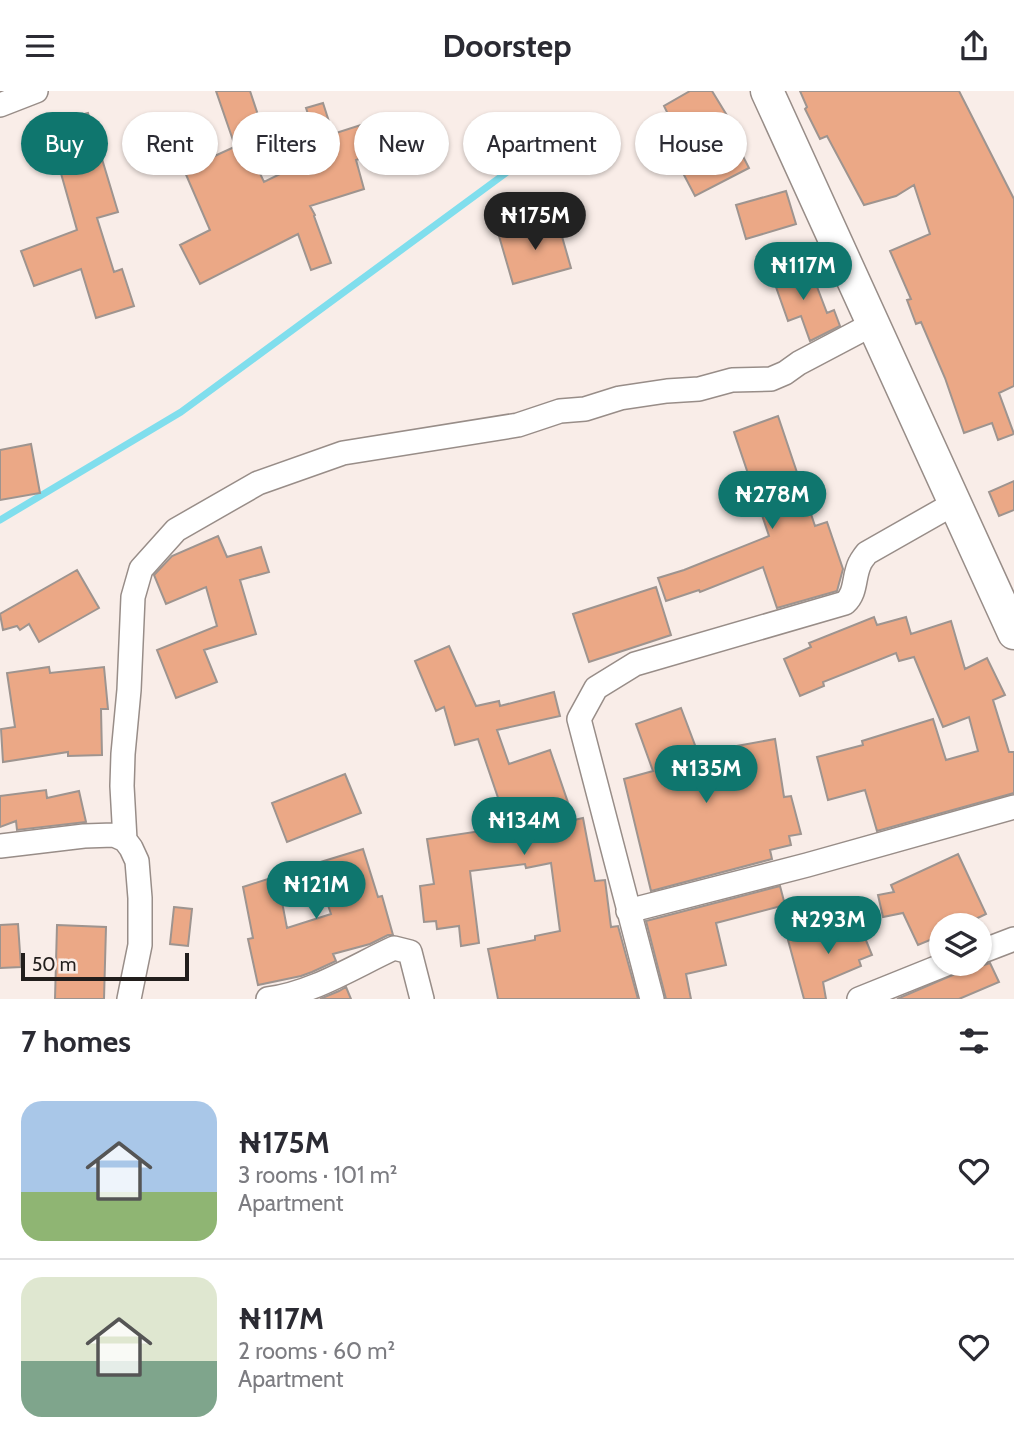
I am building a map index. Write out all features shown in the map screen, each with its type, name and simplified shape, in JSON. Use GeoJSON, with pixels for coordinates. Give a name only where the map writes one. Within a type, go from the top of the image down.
{"type":"FeatureCollection","features":[{"type":"Feature","properties":{"kind":"main road"},"geometry":{"type":"LineString","coordinates":[[767,91],[1014,633]]}},
{"type":"Feature","properties":{"kind":"street"},"geometry":{"type":"LineString","coordinates":[[0,105],[36,91]]}},
{"type":"Feature","properties":{"kind":"street"},"geometry":{"type":"LineString","coordinates":[[125,840],[122,754],[129,690],[133,597],[141,569],[176,530],[258,483],[343,453],[518,425],[560,411],[585,409],[620,398],[699,389],[732,380],[771,379],[873,324]]}},
{"type":"Feature","properties":{"kind":"street"},"geometry":{"type":"LineString","coordinates":[[652,999],[579,719],[596,688],[635,664],[845,603],[853,592],[860,562],[867,553],[954,503]]}},
{"type":"Feature","properties":{"kind":"street"},"geometry":{"type":"LineString","coordinates":[[628,911],[807,865],[1014,807]]}},
{"type":"Feature","properties":{"kind":"street"},"geometry":{"type":"LineString","coordinates":[[0,846],[84,836],[114,835],[125,840],[137,861],[140,898],[140,945],[129,999]]}},
{"type":"Feature","properties":{"kind":"street"},"geometry":{"type":"LineString","coordinates":[[992,947],[1014,939]]}},
{"type":"Feature","properties":{"kind":"street"},"geometry":{"type":"LineString","coordinates":[[268,999],[283,997],[336,978],[394,948],[410,952],[422,999]]}},
{"type":"Feature","properties":{"kind":"street"},"geometry":{"type":"LineString","coordinates":[[859,999],[929,971]]}},
{"type":"Feature","properties":{"kind":"building"},"geometry":{"type":"Polygon","coordinates":[[[216,91],[250,91],[257,112],[232,112],[232,137],[216,91]]]}},
{"type":"Feature","properties":{"kind":"building"},"geometry":{"type":"Polygon","coordinates":[[[690,91],[712,91],[725,112],[667,112],[664,106],[690,91]]]}},
{"type":"Feature","properties":{"kind":"building"},"geometry":{"type":"Polygon","coordinates":[[[800,91],[959,91],[1014,199],[1014,386],[999,393],[1014,434],[998,440],[992,423],[964,433],[945,378],[921,322],[916,324],[907,300],[911,299],[890,251],[930,234],[914,185],[896,196],[864,205],[827,136],[820,139],[805,109],[807,107],[800,91]]]}},
{"type":"Feature","properties":{"kind":"building"},"geometry":{"type":"Polygon","coordinates":[[[323,103],[326,112],[307,112],[306,108],[323,103]]]}},
{"type":"Feature","properties":{"kind":"building"},"geometry":{"type":"Polygon","coordinates":[[[354,127],[354,175],[360,175],[364,189],[310,206],[331,263],[311,270],[298,234],[200,284],[180,245],[210,230],[186,175],[218,175],[218,154],[232,148],[232,175],[261,175],[264,182],[278,175],[340,175],[340,132],[354,127]]]}},
{"type":"Feature","properties":{"kind":"building"},"geometry":{"type":"Polygon","coordinates":[[[61,175],[107,175],[118,212],[97,218],[114,272],[122,269],[134,306],[96,318],[81,269],[34,286],[21,251],[77,230],[61,175]]]}},
{"type":"Feature","properties":{"kind":"building"},"geometry":{"type":"Polygon","coordinates":[[[684,175],[736,175],[695,196],[684,175]]]}},
{"type":"Feature","properties":{"kind":"building"},"geometry":{"type":"Polygon","coordinates":[[[786,191],[796,224],[746,239],[736,205],[786,191]]]}},
{"type":"Feature","properties":{"kind":"building"},"geometry":{"type":"Polygon","coordinates":[[[557,219],[571,268],[513,284],[499,236],[557,219]]]}},
{"type":"Feature","properties":{"kind":"building"},"geometry":{"type":"Polygon","coordinates":[[[792,262],[801,284],[814,279],[827,313],[834,310],[840,326],[810,341],[801,316],[788,321],[770,270],[792,262]]]}},
{"type":"Feature","properties":{"kind":"building"},"geometry":{"type":"Polygon","coordinates":[[[778,416],[815,526],[827,522],[843,569],[837,591],[777,608],[763,567],[700,592],[699,590],[666,601],[658,578],[769,536],[734,432],[778,416]]]}},
{"type":"Feature","properties":{"kind":"building"},"geometry":{"type":"Polygon","coordinates":[[[31,444],[40,493],[0,500],[0,450],[31,444]]]}},
{"type":"Feature","properties":{"kind":"building"},"geometry":{"type":"Polygon","coordinates":[[[1014,481],[1014,510],[999,516],[989,492],[1014,481]]]}},
{"type":"Feature","properties":{"kind":"building"},"geometry":{"type":"Polygon","coordinates":[[[218,536],[227,557],[261,547],[269,572],[240,580],[256,634],[204,650],[217,682],[176,698],[157,650],[217,626],[206,587],[166,604],[154,575],[172,556],[218,536]]]}},
{"type":"Feature","properties":{"kind":"building"},"geometry":{"type":"Polygon","coordinates":[[[77,570],[99,608],[39,642],[29,624],[20,630],[17,626],[3,630],[0,614],[77,570]]]}},
{"type":"Feature","properties":{"kind":"building"},"geometry":{"type":"Polygon","coordinates":[[[656,587],[671,635],[589,662],[573,614],[656,587]]]}},
{"type":"Feature","properties":{"kind":"building"},"geometry":{"type":"Polygon","coordinates":[[[874,617],[877,625],[906,617],[911,634],[951,621],[965,669],[987,658],[1005,695],[993,700],[1009,752],[1014,752],[1014,793],[877,831],[865,790],[828,800],[817,757],[863,745],[862,741],[933,719],[946,760],[978,751],[969,717],[943,727],[914,657],[899,661],[896,653],[823,682],[824,686],[800,696],[784,659],[811,647],[809,643],[874,617]]]}},
{"type":"Feature","properties":{"kind":"building"},"geometry":{"type":"Polygon","coordinates":[[[449,646],[476,706],[499,701],[500,706],[554,692],[560,716],[497,730],[509,764],[550,750],[574,820],[583,818],[595,881],[605,880],[611,927],[618,926],[638,999],[498,999],[488,949],[535,940],[535,936],[560,931],[551,863],[526,868],[525,864],[470,871],[479,943],[461,946],[459,926],[437,929],[436,921],[424,922],[420,886],[434,884],[427,839],[508,827],[478,739],[455,745],[444,707],[436,711],[415,661],[449,646]]]}},
{"type":"Feature","properties":{"kind":"building"},"geometry":{"type":"Polygon","coordinates":[[[49,667],[50,673],[104,667],[108,709],[101,709],[102,755],[68,756],[68,752],[3,762],[1,729],[15,727],[7,673],[49,667]]]}},
{"type":"Feature","properties":{"kind":"building"},"geometry":{"type":"Polygon","coordinates":[[[681,708],[698,753],[775,739],[784,797],[791,796],[801,834],[789,836],[791,845],[770,850],[772,859],[651,891],[624,779],[653,771],[636,724],[681,708]]]}},
{"type":"Feature","properties":{"kind":"building"},"geometry":{"type":"Polygon","coordinates":[[[345,774],[361,813],[287,842],[272,803],[345,774]]]}},
{"type":"Feature","properties":{"kind":"building"},"geometry":{"type":"Polygon","coordinates":[[[46,790],[47,798],[79,791],[86,822],[17,830],[16,821],[0,827],[0,796],[46,790]]]}},
{"type":"Feature","properties":{"kind":"building"},"geometry":{"type":"Polygon","coordinates":[[[363,849],[378,897],[382,896],[393,935],[333,954],[336,961],[312,972],[258,985],[248,939],[253,938],[243,887],[277,876],[287,928],[331,914],[314,864],[363,849]]]}},
{"type":"Feature","properties":{"kind":"building"},"geometry":{"type":"Polygon","coordinates":[[[958,854],[986,913],[929,913],[929,940],[918,945],[903,913],[883,917],[878,895],[894,892],[891,885],[958,854]]]}},
{"type":"Feature","properties":{"kind":"building"},"geometry":{"type":"Polygon","coordinates":[[[780,886],[785,905],[716,923],[726,965],[686,974],[691,999],[666,999],[646,921],[780,886]]]}},
{"type":"Feature","properties":{"kind":"building"},"geometry":{"type":"Polygon","coordinates":[[[174,907],[192,909],[188,946],[170,944],[174,907]]]}},
{"type":"Feature","properties":{"kind":"building"},"geometry":{"type":"Polygon","coordinates":[[[856,916],[872,955],[859,960],[861,966],[823,982],[826,999],[804,999],[788,940],[817,932],[856,916]]]}},
{"type":"Feature","properties":{"kind":"building"},"geometry":{"type":"Polygon","coordinates":[[[18,924],[21,967],[0,968],[0,925],[18,924]]]}},
{"type":"Feature","properties":{"kind":"building"},"geometry":{"type":"Polygon","coordinates":[[[57,925],[106,927],[104,999],[55,999],[57,925]]]}},
{"type":"Feature","properties":{"kind":"building"},"geometry":{"type":"Polygon","coordinates":[[[992,967],[999,982],[959,999],[897,999],[950,976],[992,976],[992,967]]]}},
{"type":"Feature","properties":{"kind":"building"},"geometry":{"type":"Polygon","coordinates":[[[346,987],[351,999],[320,999],[339,991],[346,987]]]}},
{"type":"Feature","properties":{"kind":"waterway"},"geometry":{"type":"LineString","coordinates":[[0,520],[181,412],[503,175]]}}]}
